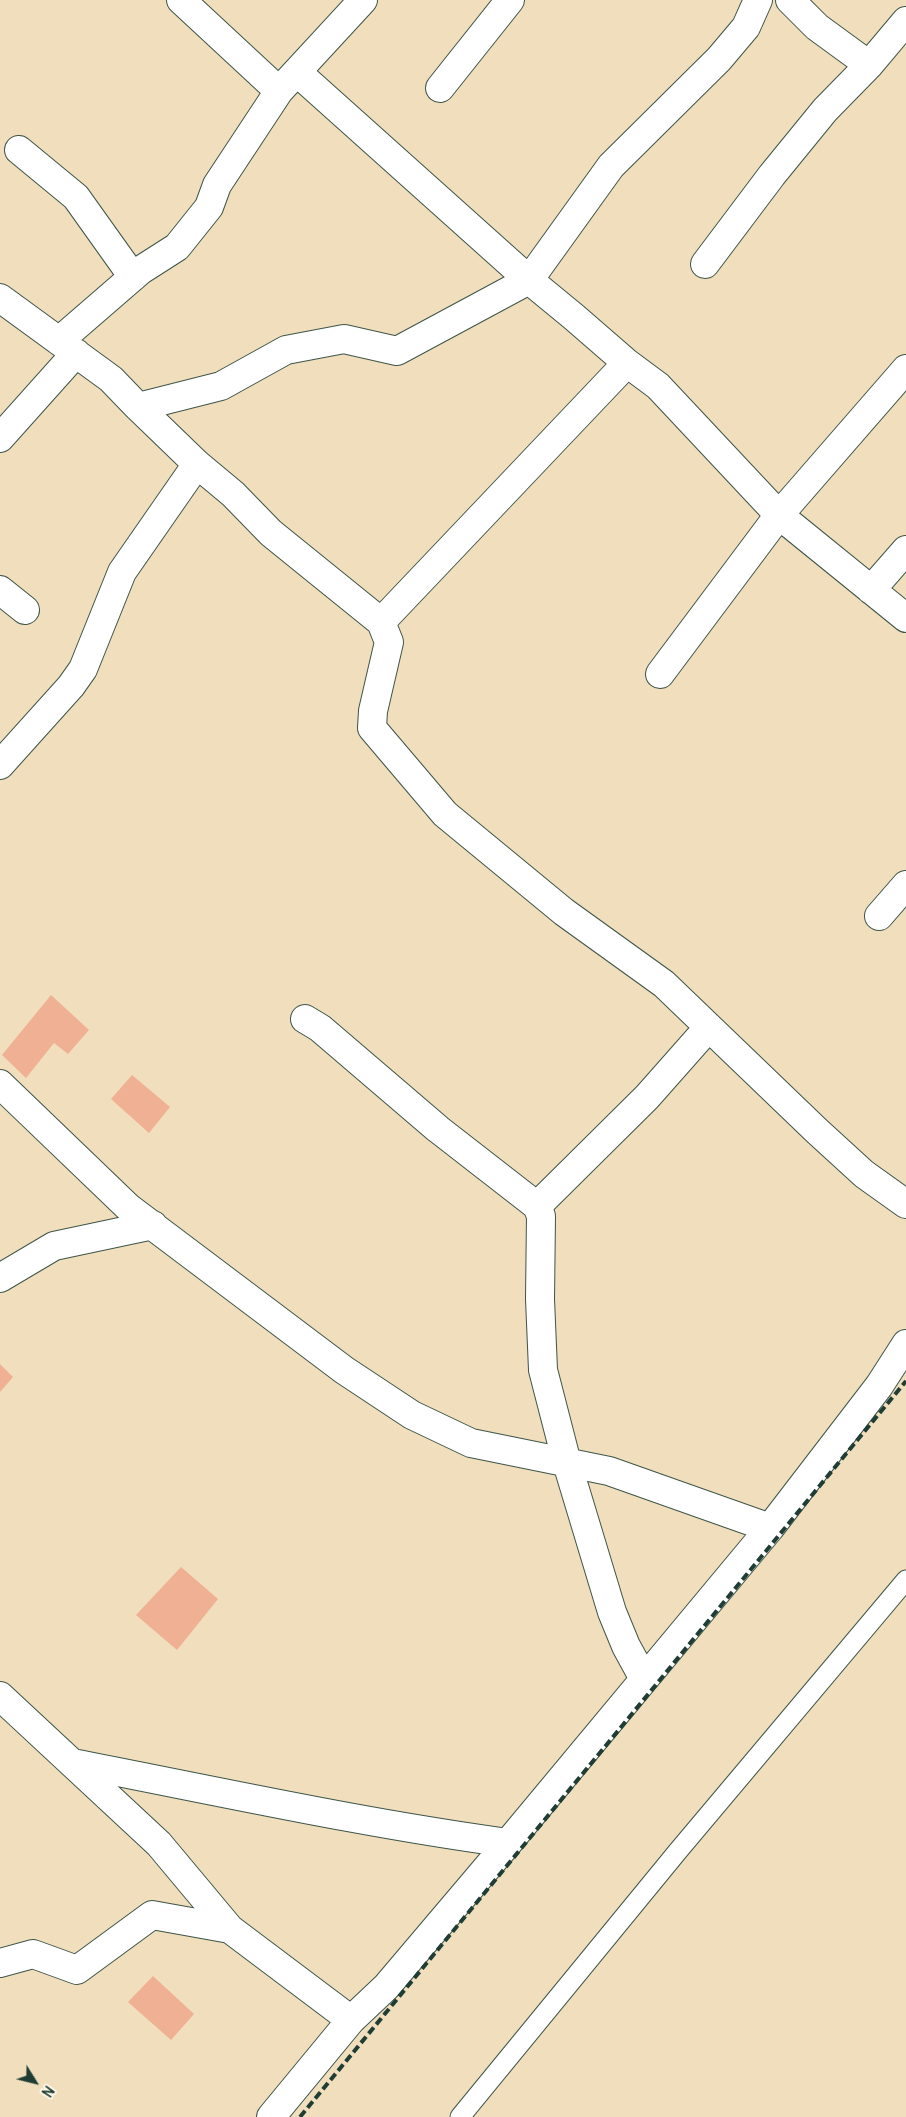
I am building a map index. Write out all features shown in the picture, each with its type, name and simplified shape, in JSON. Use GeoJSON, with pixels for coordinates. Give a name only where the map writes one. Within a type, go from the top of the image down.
{"type":"FeatureCollection","features":[{"type":"Feature","properties":{"kind":"street"},"geometry":{"type":"LineString","coordinates":[[0,438],[68,347],[133,277],[177,247],[209,207],[217,185],[288,82],[363,0]]}},
{"type":"Feature","properties":{"kind":"street"},"geometry":{"type":"LineString","coordinates":[[440,88],[510,0]]}},
{"type":"Feature","properties":{"kind":"street"},"geometry":{"type":"LineString","coordinates":[[138,407],[221,386],[286,350],[344,339],[397,351],[529,280],[611,166],[719,59],[746,27],[758,0]]}},
{"type":"Feature","properties":{"kind":"street"},"geometry":{"type":"LineString","coordinates":[[790,0],[817,27],[869,65]]}},
{"type":"Feature","properties":{"kind":"street"},"geometry":{"type":"LineString","coordinates":[[193,4],[574,317],[626,364],[658,386],[779,514],[906,618]]}},
{"type":"Feature","properties":{"kind":"street"},"geometry":{"type":"LineString","coordinates":[[705,264],[772,175],[825,110],[869,65],[906,21]]}},
{"type":"Feature","properties":{"kind":"street"},"geometry":{"type":"LineString","coordinates":[[18,150],[76,197],[133,277]]}},
{"type":"Feature","properties":{"kind":"street"},"geometry":{"type":"LineString","coordinates":[[0,298],[112,379],[138,407],[197,464],[233,494],[271,533],[381,622],[389,642],[373,711],[372,728],[445,814],[564,912],[664,984],[708,1028],[864,1174],[906,1204]]}},
{"type":"Feature","properties":{"kind":"street"},"geometry":{"type":"LineString","coordinates":[[381,622],[626,364]]}},
{"type":"Feature","properties":{"kind":"street"},"geometry":{"type":"LineString","coordinates":[[660,674],[779,514],[906,369]]}},
{"type":"Feature","properties":{"kind":"street"},"geometry":{"type":"LineString","coordinates":[[4,751],[71,686],[83,669],[122,572],[197,464]]}},
{"type":"Feature","properties":{"kind":"street"},"geometry":{"type":"LineString","coordinates":[[871,590],[906,550]]}},
{"type":"Feature","properties":{"kind":"street"},"geometry":{"type":"LineString","coordinates":[[0,590],[25,610]]}},
{"type":"Feature","properties":{"kind":"street"},"geometry":{"type":"LineString","coordinates":[[879,916],[906,885]]}},
{"type":"Feature","properties":{"kind":"street"},"geometry":{"type":"LineString","coordinates":[[304,1019],[320,1028],[438,1129],[537,1206],[541,1216],[540,1299],[543,1370],[567,1463],[612,1612],[626,1646],[644,1679]]}},
{"type":"Feature","properties":{"kind":"street"},"geometry":{"type":"LineString","coordinates":[[537,1206],[647,1097],[708,1028]]}},
{"type":"Feature","properties":{"kind":"street"},"geometry":{"type":"LineString","coordinates":[[0,1084],[129,1208],[344,1370],[412,1415],[471,1443],[609,1471],[770,1528]]}},
{"type":"Feature","properties":{"kind":"street"},"geometry":{"type":"LineString","coordinates":[[0,1278],[54,1246],[153,1226]]}},
{"type":"Feature","properties":{"kind":"street"},"geometry":{"type":"LineString","coordinates":[[271,2117],[351,2020],[386,1987],[508,1843],[770,1528],[879,1386],[906,1344]]}},
{"type":"Feature","properties":{"kind":"street"},"geometry":{"type":"LineString","coordinates":[[0,1696],[159,1844],[230,1929],[351,2020]]}},
{"type":"Feature","properties":{"kind":"street"},"geometry":{"type":"LineString","coordinates":[[72,1763],[347,1817],[448,1835],[508,1843]]}},
{"type":"Feature","properties":{"kind":"street"},"geometry":{"type":"LineString","coordinates":[[0,1962],[33,1954],[77,1970],[152,1915],[230,1929]]}},
{"type":"Feature","properties":{"kind":"lane"},"geometry":{"type":"LineString","coordinates":[[460,2117],[678,1851],[906,1580]]}},
{"type":"Feature","properties":{"kind":"building"},"geometry":{"type":"Polygon","coordinates":[[[51,995],[89,1030],[68,1054],[54,1043],[26,1078],[2,1055],[51,995]]]}},
{"type":"Feature","properties":{"kind":"building"},"geometry":{"type":"Polygon","coordinates":[[[132,1075],[170,1107],[149,1133],[111,1099],[132,1075]]]}},
{"type":"Feature","properties":{"kind":"building"},"geometry":{"type":"Polygon","coordinates":[[[0,1364],[13,1377],[0,1392],[0,1364]]]}},
{"type":"Feature","properties":{"kind":"building"},"geometry":{"type":"Polygon","coordinates":[[[181,1567],[218,1599],[177,1650],[136,1615],[181,1567]]]}},
{"type":"Feature","properties":{"kind":"building"},"geometry":{"type":"Polygon","coordinates":[[[153,1976],[194,2014],[171,2040],[128,2002],[153,1976]]]}},
{"type":"Feature","properties":{"kind":"railway"},"geometry":{"type":"LineString","coordinates":[[300,2117],[906,1381]]}}]}
